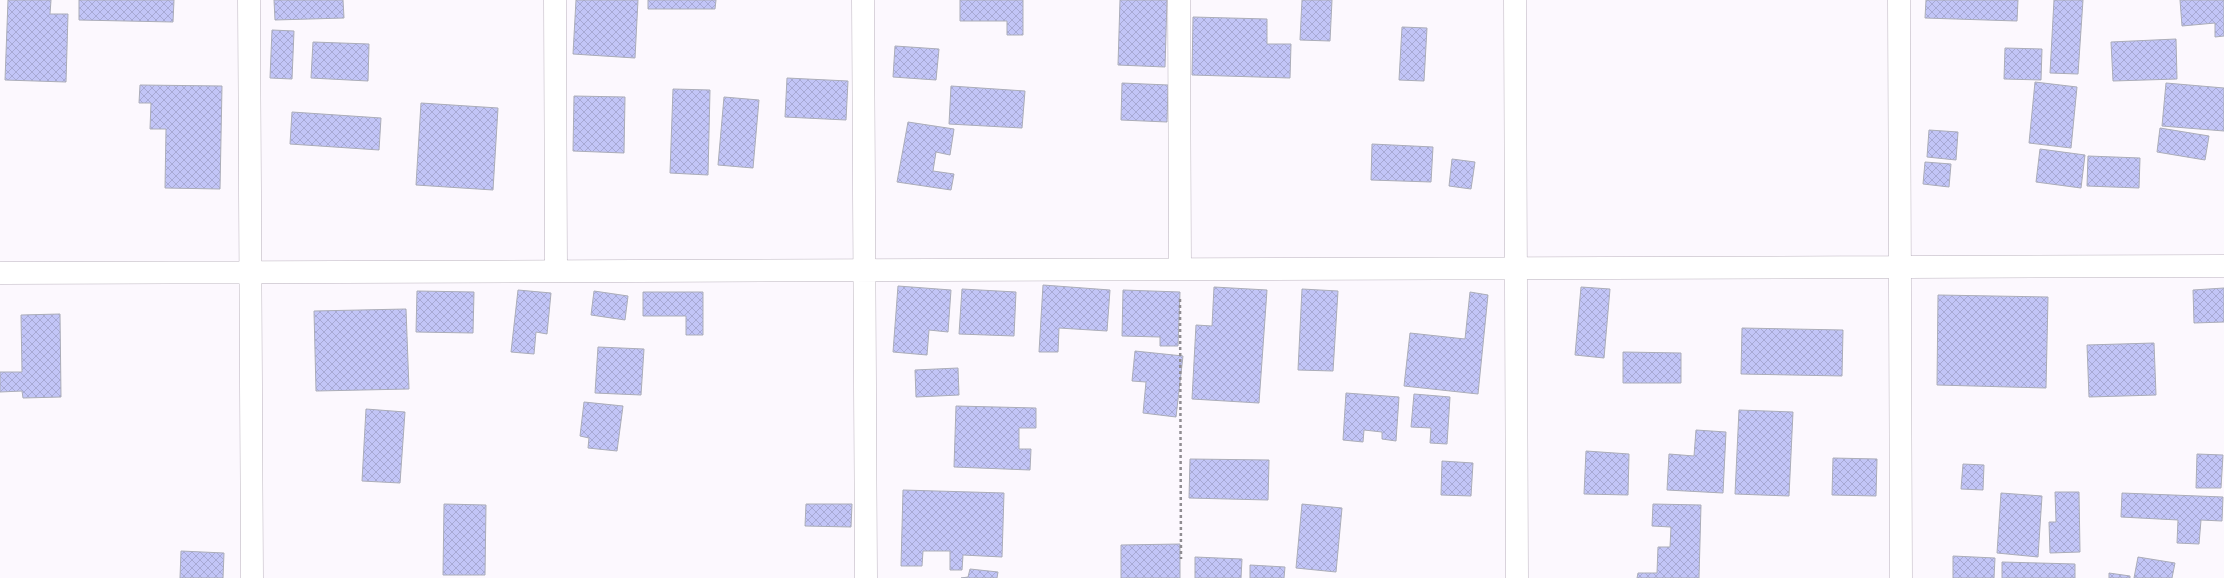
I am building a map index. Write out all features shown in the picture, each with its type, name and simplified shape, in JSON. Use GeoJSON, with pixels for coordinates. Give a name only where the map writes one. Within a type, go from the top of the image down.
{"type":"FeatureCollection","features":[{"type":"Feature","properties":{"kind":"street"},"geometry":{"type":"LineString","coordinates":[[249,0],[252,578]]}},
{"type":"Feature","properties":{"kind":"street"},"geometry":{"type":"LineString","coordinates":[[555,0],[556,271]]}},
{"type":"Feature","properties":{"kind":"street"},"geometry":{"type":"LineString","coordinates":[[863,0],[866,578]]}},
{"type":"Feature","properties":{"kind":"street"},"geometry":{"type":"LineString","coordinates":[[1179,0],[1180,269]]}},
{"type":"Feature","properties":{"kind":"street"},"geometry":{"type":"LineString","coordinates":[[1515,0],[1517,578]]}},
{"type":"Feature","properties":{"kind":"street"},"geometry":{"type":"LineString","coordinates":[[1899,0],[1902,578]]}},
{"type":"Feature","properties":{"kind":"street"},"geometry":{"type":"LineString","coordinates":[[0,273],[2224,266]]}},
{"type":"Feature","properties":{"kind":"path"},"geometry":{"type":"LineString","coordinates":[[1180,269],[1181,559]]}},
{"type":"Feature","properties":{"kind":"building"},"geometry":{"type":"Polygon","coordinates":[[[8,0],[51,0],[50,14],[68,14],[66,82],[5,80],[8,0]]]}},
{"type":"Feature","properties":{"kind":"building"},"geometry":{"type":"Polygon","coordinates":[[[79,0],[174,0],[173,22],[79,20],[79,0]]]}},
{"type":"Feature","properties":{"kind":"building"},"geometry":{"type":"Polygon","coordinates":[[[274,0],[343,0],[344,18],[275,20],[274,0]]]}},
{"type":"Feature","properties":{"kind":"building"},"geometry":{"type":"Polygon","coordinates":[[[576,0],[638,0],[635,58],[573,54],[576,0]]]}},
{"type":"Feature","properties":{"kind":"building"},"geometry":{"type":"Polygon","coordinates":[[[648,0],[716,0],[715,9],[648,9],[648,0]]]}},
{"type":"Feature","properties":{"kind":"building"},"geometry":{"type":"Polygon","coordinates":[[[960,0],[1023,0],[1023,35],[1007,35],[1007,21],[960,21],[960,0]]]}},
{"type":"Feature","properties":{"kind":"building"},"geometry":{"type":"Polygon","coordinates":[[[1120,0],[1167,0],[1165,67],[1118,65],[1120,0]]]}},
{"type":"Feature","properties":{"kind":"building"},"geometry":{"type":"Polygon","coordinates":[[[1302,0],[1332,0],[1330,41],[1300,40],[1302,0]]]}},
{"type":"Feature","properties":{"kind":"building"},"geometry":{"type":"Polygon","coordinates":[[[1926,0],[2018,0],[2017,21],[1925,18],[1926,0]]]}},
{"type":"Feature","properties":{"kind":"building"},"geometry":{"type":"Polygon","coordinates":[[[2054,0],[2083,0],[2078,74],[2050,73],[2054,0]]]}},
{"type":"Feature","properties":{"kind":"building"},"geometry":{"type":"Polygon","coordinates":[[[2180,0],[2224,0],[2224,36],[2215,37],[2215,23],[2182,26],[2180,0]]]}},
{"type":"Feature","properties":{"kind":"building"},"geometry":{"type":"Polygon","coordinates":[[[1193,17],[1267,19],[1267,44],[1291,44],[1290,78],[1192,75],[1193,17]]]}},
{"type":"Feature","properties":{"kind":"building"},"geometry":{"type":"Polygon","coordinates":[[[1402,27],[1427,28],[1424,81],[1399,80],[1402,27]]]}},
{"type":"Feature","properties":{"kind":"building"},"geometry":{"type":"Polygon","coordinates":[[[272,30],[294,31],[292,79],[270,78],[272,30]]]}},
{"type":"Feature","properties":{"kind":"building"},"geometry":{"type":"Polygon","coordinates":[[[2176,39],[2177,79],[2113,81],[2111,42],[2176,39]]]}},
{"type":"Feature","properties":{"kind":"building"},"geometry":{"type":"Polygon","coordinates":[[[313,42],[369,44],[368,81],[311,78],[313,42]]]}},
{"type":"Feature","properties":{"kind":"building"},"geometry":{"type":"Polygon","coordinates":[[[895,46],[939,49],[936,80],[893,77],[895,46]]]}},
{"type":"Feature","properties":{"kind":"building"},"geometry":{"type":"Polygon","coordinates":[[[2005,48],[2042,49],[2041,80],[2004,79],[2005,48]]]}},
{"type":"Feature","properties":{"kind":"building"},"geometry":{"type":"Polygon","coordinates":[[[787,78],[848,81],[846,120],[785,117],[787,78]]]}},
{"type":"Feature","properties":{"kind":"building"},"geometry":{"type":"Polygon","coordinates":[[[2035,82],[2077,87],[2071,148],[2029,143],[2035,82]]]}},
{"type":"Feature","properties":{"kind":"building"},"geometry":{"type":"Polygon","coordinates":[[[1122,83],[1168,85],[1167,122],[1121,120],[1122,83]]]}},
{"type":"Feature","properties":{"kind":"building"},"geometry":{"type":"Polygon","coordinates":[[[2166,83],[2224,88],[2224,131],[2162,126],[2166,83]]]}},
{"type":"Feature","properties":{"kind":"building"},"geometry":{"type":"Polygon","coordinates":[[[140,85],[222,86],[220,189],[165,188],[166,129],[150,129],[151,103],[139,103],[140,85]]]}},
{"type":"Feature","properties":{"kind":"building"},"geometry":{"type":"Polygon","coordinates":[[[951,86],[1025,91],[1022,128],[949,124],[951,86]]]}},
{"type":"Feature","properties":{"kind":"building"},"geometry":{"type":"Polygon","coordinates":[[[673,89],[710,90],[708,175],[670,173],[673,89]]]}},
{"type":"Feature","properties":{"kind":"building"},"geometry":{"type":"Polygon","coordinates":[[[574,96],[625,97],[624,153],[573,151],[574,96]]]}},
{"type":"Feature","properties":{"kind":"building"},"geometry":{"type":"Polygon","coordinates":[[[724,97],[759,100],[753,168],[718,165],[724,97]]]}},
{"type":"Feature","properties":{"kind":"building"},"geometry":{"type":"Polygon","coordinates":[[[421,103],[498,108],[493,190],[416,185],[421,103]]]}},
{"type":"Feature","properties":{"kind":"building"},"geometry":{"type":"Polygon","coordinates":[[[292,112],[381,118],[379,150],[290,144],[292,112]]]}},
{"type":"Feature","properties":{"kind":"building"},"geometry":{"type":"Polygon","coordinates":[[[908,122],[954,129],[950,155],[936,152],[933,171],[954,174],[951,190],[897,182],[908,122]]]}},
{"type":"Feature","properties":{"kind":"building"},"geometry":{"type":"Polygon","coordinates":[[[2160,128],[2209,136],[2205,160],[2157,152],[2160,128]]]}},
{"type":"Feature","properties":{"kind":"building"},"geometry":{"type":"Polygon","coordinates":[[[1929,130],[1958,132],[1956,160],[1927,157],[1929,130]]]}},
{"type":"Feature","properties":{"kind":"building"},"geometry":{"type":"Polygon","coordinates":[[[1372,144],[1433,147],[1431,182],[1371,180],[1372,144]]]}},
{"type":"Feature","properties":{"kind":"building"},"geometry":{"type":"Polygon","coordinates":[[[2040,149],[2085,155],[2081,188],[2036,182],[2040,149]]]}},
{"type":"Feature","properties":{"kind":"building"},"geometry":{"type":"Polygon","coordinates":[[[2088,156],[2140,158],[2139,188],[2087,186],[2088,156]]]}},
{"type":"Feature","properties":{"kind":"building"},"geometry":{"type":"Polygon","coordinates":[[[1452,159],[1475,162],[1471,189],[1449,186],[1452,159]]]}},
{"type":"Feature","properties":{"kind":"building"},"geometry":{"type":"Polygon","coordinates":[[[1925,162],[1951,164],[1949,187],[1923,184],[1925,162]]]}},
{"type":"Feature","properties":{"kind":"building"},"geometry":{"type":"Polygon","coordinates":[[[1043,285],[1110,290],[1107,331],[1059,328],[1058,352],[1039,352],[1043,285]]]}},
{"type":"Feature","properties":{"kind":"building"},"geometry":{"type":"Polygon","coordinates":[[[898,286],[951,290],[948,332],[929,330],[927,355],[893,352],[898,286]]]}},
{"type":"Feature","properties":{"kind":"building"},"geometry":{"type":"Polygon","coordinates":[[[1214,287],[1267,290],[1259,403],[1192,399],[1196,325],[1212,326],[1214,287]]]}},
{"type":"Feature","properties":{"kind":"building"},"geometry":{"type":"Polygon","coordinates":[[[1581,287],[1610,289],[1604,358],[1575,355],[1581,287]]]}},
{"type":"Feature","properties":{"kind":"building"},"geometry":{"type":"Polygon","coordinates":[[[2224,288],[2224,322],[2194,323],[2193,290],[2224,288]]]}},
{"type":"Feature","properties":{"kind":"building"},"geometry":{"type":"Polygon","coordinates":[[[962,289],[1016,292],[1014,336],[959,334],[962,289]]]}},
{"type":"Feature","properties":{"kind":"building"},"geometry":{"type":"Polygon","coordinates":[[[1302,289],[1338,291],[1333,371],[1298,370],[1302,289]]]}},
{"type":"Feature","properties":{"kind":"building"},"geometry":{"type":"Polygon","coordinates":[[[518,290],[551,293],[547,334],[536,332],[534,354],[511,352],[518,290]]]}},
{"type":"Feature","properties":{"kind":"building"},"geometry":{"type":"Polygon","coordinates":[[[1123,290],[1180,292],[1178,346],[1160,346],[1160,337],[1122,336],[1123,290]]]}},
{"type":"Feature","properties":{"kind":"building"},"geometry":{"type":"Polygon","coordinates":[[[417,291],[474,292],[473,333],[416,332],[417,291]]]}},
{"type":"Feature","properties":{"kind":"building"},"geometry":{"type":"Polygon","coordinates":[[[594,291],[628,296],[625,320],[591,315],[594,291]]]}},
{"type":"Feature","properties":{"kind":"building"},"geometry":{"type":"Polygon","coordinates":[[[643,292],[703,292],[703,335],[686,335],[686,316],[643,316],[643,292]]]}},
{"type":"Feature","properties":{"kind":"building"},"geometry":{"type":"Polygon","coordinates":[[[1470,292],[1488,295],[1478,394],[1404,386],[1410,333],[1465,339],[1470,292]]]}},
{"type":"Feature","properties":{"kind":"building"},"geometry":{"type":"Polygon","coordinates":[[[1938,295],[2048,297],[2046,388],[1937,385],[1938,295]]]}},
{"type":"Feature","properties":{"kind":"building"},"geometry":{"type":"Polygon","coordinates":[[[406,309],[409,389],[316,391],[314,311],[406,309]]]}},
{"type":"Feature","properties":{"kind":"building"},"geometry":{"type":"Polygon","coordinates":[[[60,314],[61,397],[23,398],[22,391],[0,392],[0,372],[22,372],[21,315],[60,314]]]}},
{"type":"Feature","properties":{"kind":"building"},"geometry":{"type":"Polygon","coordinates":[[[1742,328],[1843,330],[1842,376],[1741,374],[1742,328]]]}},
{"type":"Feature","properties":{"kind":"building"},"geometry":{"type":"Polygon","coordinates":[[[2154,343],[2156,395],[2089,397],[2087,345],[2154,343]]]}},
{"type":"Feature","properties":{"kind":"building"},"geometry":{"type":"Polygon","coordinates":[[[598,347],[644,349],[641,395],[595,393],[598,347]]]}},
{"type":"Feature","properties":{"kind":"building"},"geometry":{"type":"Polygon","coordinates":[[[1135,351],[1183,356],[1176,417],[1143,413],[1146,382],[1132,381],[1135,351]]]}},
{"type":"Feature","properties":{"kind":"building"},"geometry":{"type":"Polygon","coordinates":[[[1623,352],[1681,353],[1681,383],[1623,383],[1623,352]]]}},
{"type":"Feature","properties":{"kind":"building"},"geometry":{"type":"Polygon","coordinates":[[[958,368],[959,395],[916,397],[915,370],[958,368]]]}},
{"type":"Feature","properties":{"kind":"building"},"geometry":{"type":"Polygon","coordinates":[[[1346,393],[1399,397],[1396,441],[1382,439],[1382,432],[1364,430],[1363,442],[1343,440],[1346,393]]]}},
{"type":"Feature","properties":{"kind":"building"},"geometry":{"type":"Polygon","coordinates":[[[1414,394],[1450,397],[1447,444],[1430,443],[1431,428],[1411,427],[1414,394]]]}},
{"type":"Feature","properties":{"kind":"building"},"geometry":{"type":"Polygon","coordinates":[[[584,402],[623,406],[617,451],[588,448],[589,438],[580,436],[584,402]]]}},
{"type":"Feature","properties":{"kind":"building"},"geometry":{"type":"Polygon","coordinates":[[[956,406],[1036,408],[1036,428],[1019,428],[1019,449],[1031,449],[1030,470],[954,467],[956,406]]]}},
{"type":"Feature","properties":{"kind":"building"},"geometry":{"type":"Polygon","coordinates":[[[366,409],[405,412],[400,483],[362,481],[366,409]]]}},
{"type":"Feature","properties":{"kind":"building"},"geometry":{"type":"Polygon","coordinates":[[[1739,410],[1793,412],[1789,496],[1735,494],[1739,410]]]}},
{"type":"Feature","properties":{"kind":"building"},"geometry":{"type":"Polygon","coordinates":[[[1696,430],[1726,432],[1723,493],[1667,490],[1669,454],[1694,456],[1696,430]]]}},
{"type":"Feature","properties":{"kind":"building"},"geometry":{"type":"Polygon","coordinates":[[[1586,451],[1629,454],[1628,495],[1584,494],[1586,451]]]}},
{"type":"Feature","properties":{"kind":"building"},"geometry":{"type":"Polygon","coordinates":[[[2197,454],[2223,455],[2221,488],[2196,488],[2197,454]]]}},
{"type":"Feature","properties":{"kind":"building"},"geometry":{"type":"Polygon","coordinates":[[[1833,458],[1877,459],[1876,496],[1832,495],[1833,458]]]}},
{"type":"Feature","properties":{"kind":"building"},"geometry":{"type":"Polygon","coordinates":[[[1190,459],[1269,460],[1268,500],[1189,498],[1190,459]]]}},
{"type":"Feature","properties":{"kind":"building"},"geometry":{"type":"Polygon","coordinates":[[[1442,461],[1473,463],[1471,496],[1441,495],[1442,461]]]}},
{"type":"Feature","properties":{"kind":"building"},"geometry":{"type":"Polygon","coordinates":[[[1963,464],[1984,465],[1983,490],[1961,489],[1963,464]]]}},
{"type":"Feature","properties":{"kind":"building"},"geometry":{"type":"Polygon","coordinates":[[[903,490],[1004,493],[1002,557],[963,555],[962,570],[950,570],[950,551],[923,551],[922,566],[901,566],[903,490]]]}},
{"type":"Feature","properties":{"kind":"building"},"geometry":{"type":"Polygon","coordinates":[[[2055,492],[2079,492],[2080,552],[2050,553],[2049,522],[2056,522],[2055,492]]]}},
{"type":"Feature","properties":{"kind":"building"},"geometry":{"type":"Polygon","coordinates":[[[2001,493],[2042,496],[2038,557],[1997,553],[2001,493]]]}},
{"type":"Feature","properties":{"kind":"building"},"geometry":{"type":"Polygon","coordinates":[[[2122,493],[2223,497],[2222,521],[2201,520],[2199,544],[2177,543],[2178,520],[2121,517],[2122,493]]]}},
{"type":"Feature","properties":{"kind":"building"},"geometry":{"type":"Polygon","coordinates":[[[444,504],[486,505],[485,575],[443,575],[444,504]]]}},
{"type":"Feature","properties":{"kind":"building"},"geometry":{"type":"Polygon","coordinates":[[[806,504],[852,504],[851,527],[805,526],[806,504]]]}},
{"type":"Feature","properties":{"kind":"building"},"geometry":{"type":"Polygon","coordinates":[[[1302,504],[1342,508],[1336,572],[1296,568],[1302,504]]]}},
{"type":"Feature","properties":{"kind":"building"},"geometry":{"type":"Polygon","coordinates":[[[1653,504],[1701,505],[1699,578],[1637,578],[1638,573],[1657,573],[1658,547],[1670,547],[1671,527],[1652,526],[1653,504]]]}},
{"type":"Feature","properties":{"kind":"building"},"geometry":{"type":"Polygon","coordinates":[[[1180,544],[1180,578],[1121,578],[1121,545],[1180,544]]]}},
{"type":"Feature","properties":{"kind":"building"},"geometry":{"type":"Polygon","coordinates":[[[181,551],[224,553],[223,578],[180,578],[181,551]]]}},
{"type":"Feature","properties":{"kind":"building"},"geometry":{"type":"Polygon","coordinates":[[[1953,556],[1995,558],[1994,578],[1953,578],[1953,556]]]}},
{"type":"Feature","properties":{"kind":"building"},"geometry":{"type":"Polygon","coordinates":[[[1195,557],[1242,559],[1241,578],[1195,578],[1195,557]]]}},
{"type":"Feature","properties":{"kind":"building"},"geometry":{"type":"Polygon","coordinates":[[[2138,557],[2175,563],[2172,578],[2134,578],[2138,557]]]}},
{"type":"Feature","properties":{"kind":"building"},"geometry":{"type":"Polygon","coordinates":[[[2002,562],[2075,564],[2075,578],[2002,578],[2002,562]]]}},
{"type":"Feature","properties":{"kind":"building"},"geometry":{"type":"Polygon","coordinates":[[[1250,565],[1285,567],[1284,578],[1250,578],[1250,565]]]}},
{"type":"Feature","properties":{"kind":"building"},"geometry":{"type":"Polygon","coordinates":[[[970,569],[998,572],[997,578],[961,578],[968,577],[970,569]]]}},
{"type":"Feature","properties":{"kind":"building"},"geometry":{"type":"Polygon","coordinates":[[[2109,573],[2130,576],[2130,578],[2109,578],[2109,573]]]}}]}
